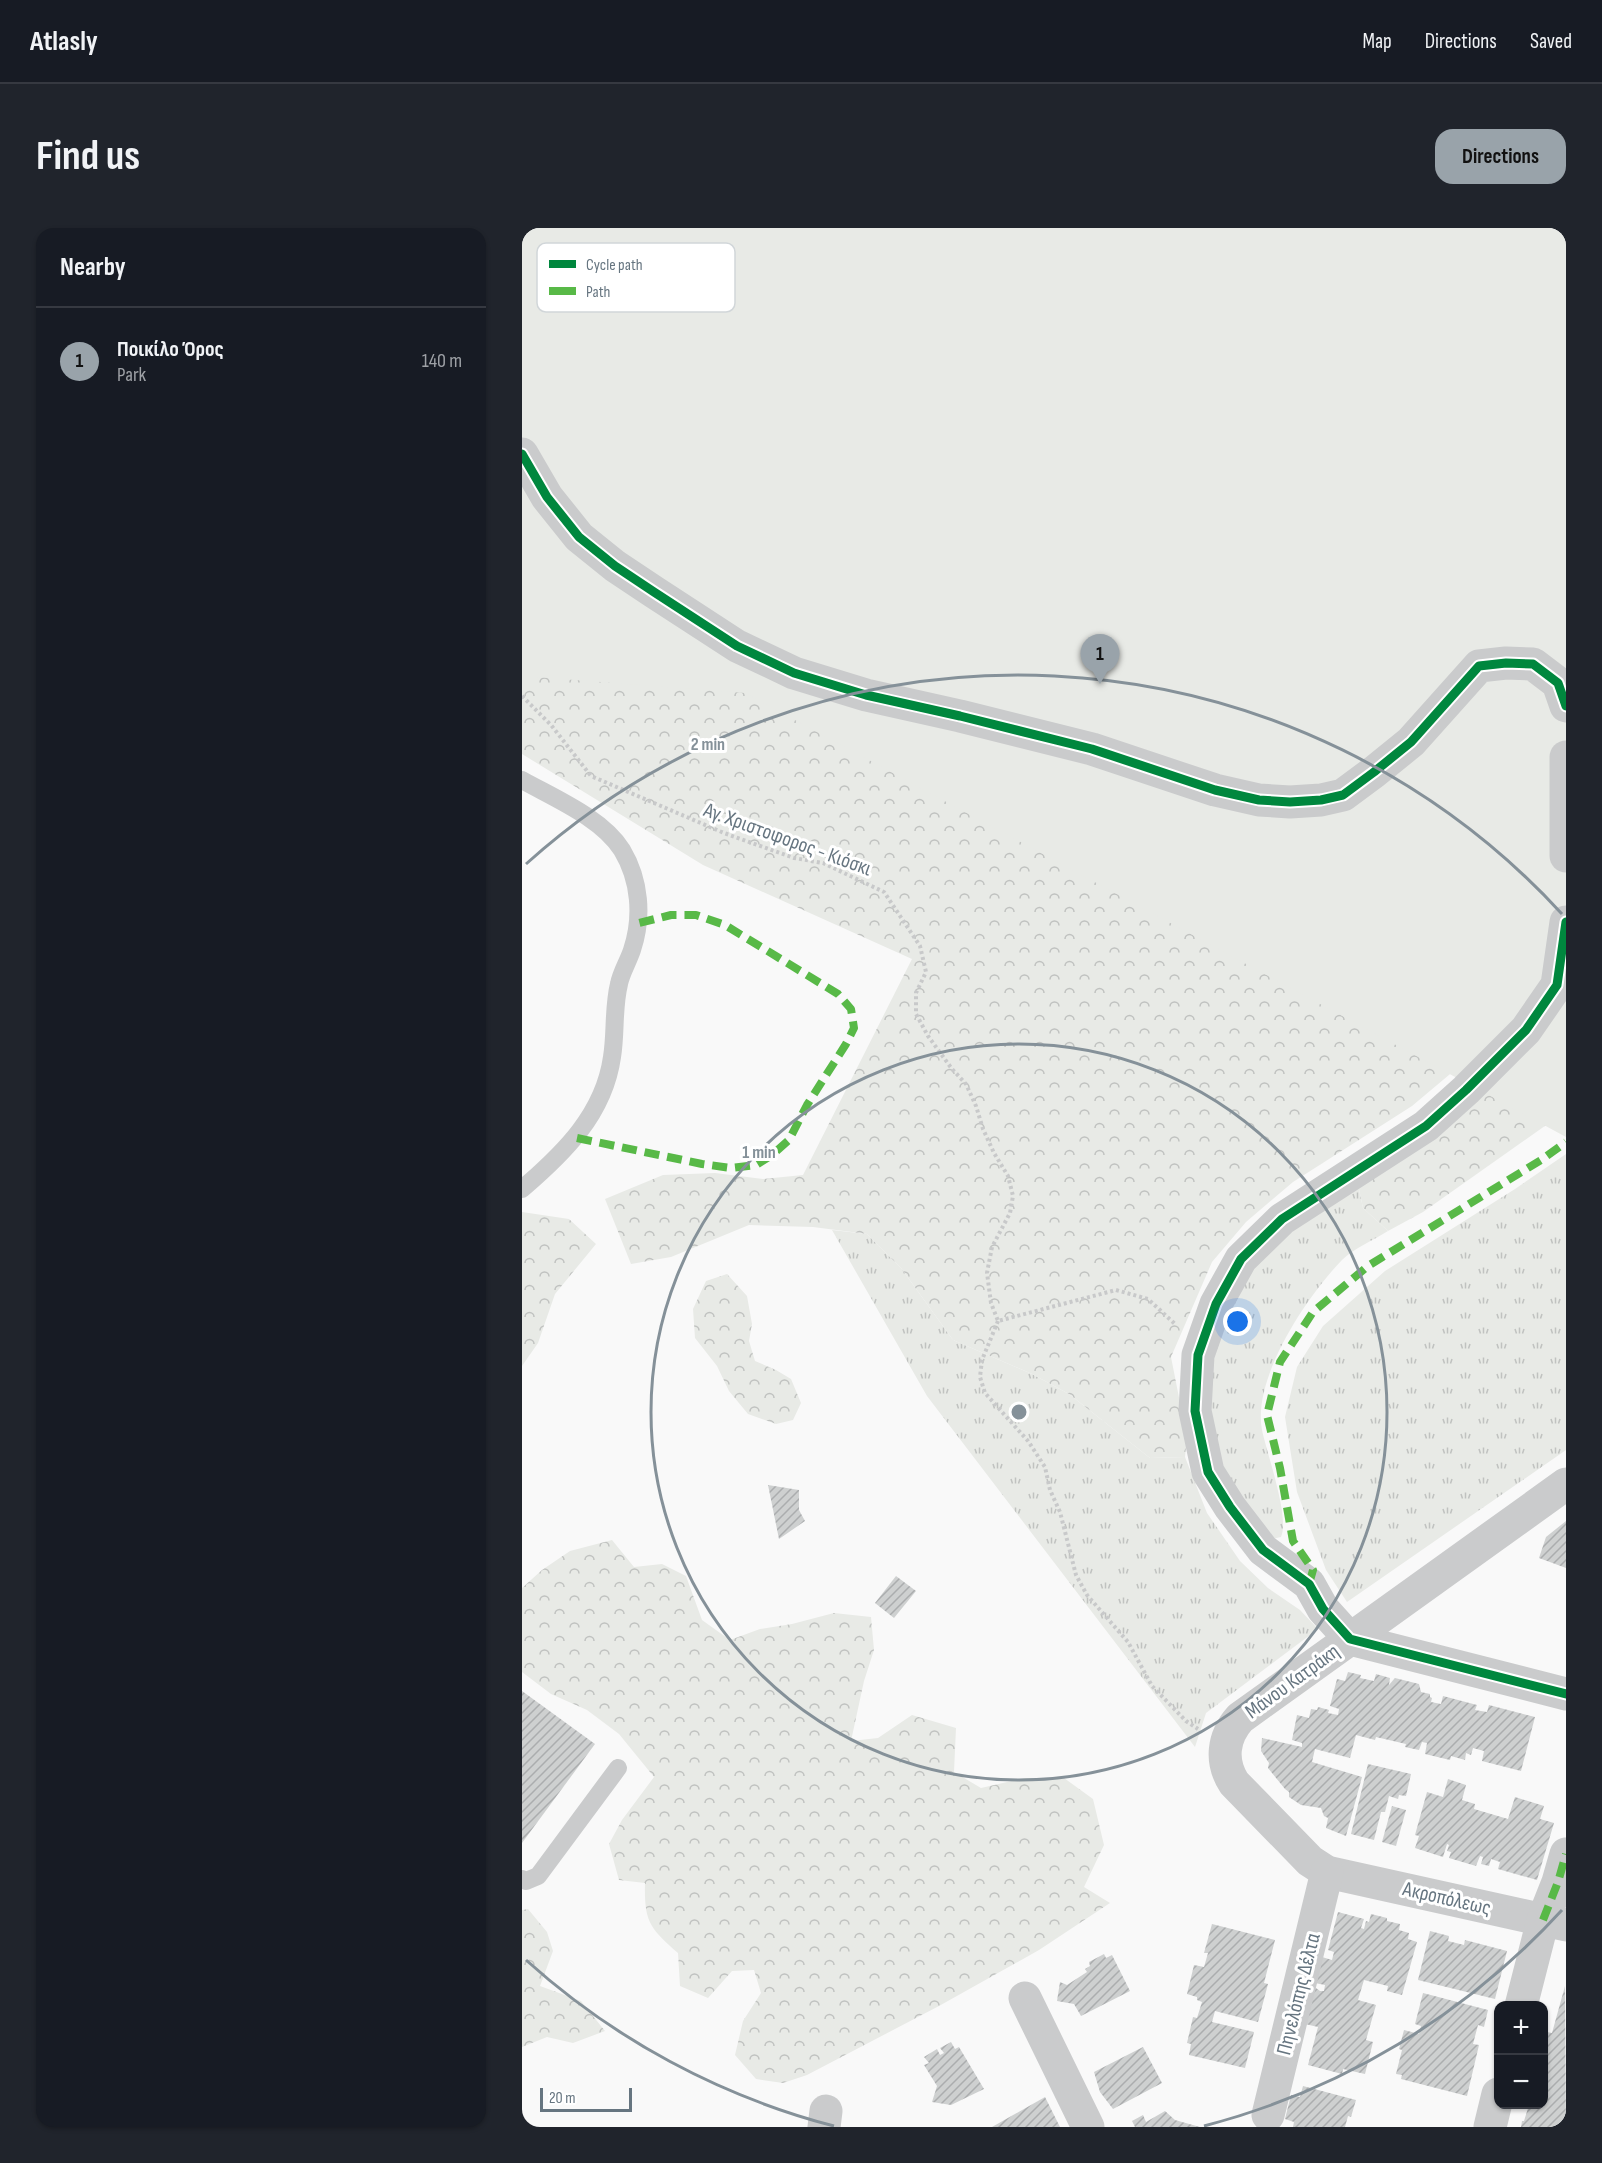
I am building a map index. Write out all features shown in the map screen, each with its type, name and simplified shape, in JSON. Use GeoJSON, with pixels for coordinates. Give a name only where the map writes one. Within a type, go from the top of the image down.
{"type":"FeatureCollection","features":[{"type":"Feature","properties":{"kind":"street"},"geometry":{"type":"LineString","coordinates":[[522,454],[547,497],[579,537],[625,572],[737,646],[794,673],[866,695],[1092,749],[1215,790],[1259,800],[1290,802],[1321,800],[1343,795],[1411,742],[1479,666],[1506,663],[1533,664],[1558,683],[1566,706]]}},
{"type":"Feature","properties":{"kind":"street"},"geometry":{"type":"LineString","coordinates":[[1566,757],[1566,856]]}},
{"type":"Feature","properties":{"kind":"street"},"geometry":{"type":"LineString","coordinates":[[1566,922],[1557,985],[1526,1030],[1426,1126],[1282,1219],[1241,1259],[1216,1304],[1198,1355],[1194,1411],[1208,1472],[1230,1508],[1263,1550],[1309,1584],[1323,1609],[1350,1639],[1566,1694]]}},
{"type":"Feature","properties":{"kind":"street","name":"Μάνου Κατράκη"},"geometry":{"type":"LineString","coordinates":[[1226,1741],[1231,1729],[1240,1718],[1566,1484]]}},
{"type":"Feature","properties":{"kind":"street"},"geometry":{"type":"LineString","coordinates":[[1226,1741],[1225,1761],[1234,1783],[1310,1861],[1327,1872]]}},
{"type":"Feature","properties":{"kind":"street"},"geometry":{"type":"LineString","coordinates":[[1523,2001],[1554,1923],[1558,1882],[1566,1854]]}},
{"type":"Feature","properties":{"kind":"street","name":"Ακροπόλεως"},"geometry":{"type":"LineString","coordinates":[[1327,1872],[1554,1923]]}},
{"type":"Feature","properties":{"kind":"street","name":"Πηνελόπης Δέλτα"},"geometry":{"type":"LineString","coordinates":[[1268,2115],[1327,1872]]}},
{"type":"Feature","properties":{"kind":"street"},"geometry":{"type":"LineString","coordinates":[[1025,1998],[1088,2127]]}},
{"type":"Feature","properties":{"kind":"street"},"geometry":{"type":"LineString","coordinates":[[1490,2127],[1494,2109]]}},
{"type":"Feature","properties":{"kind":"lane"},"geometry":{"type":"LineString","coordinates":[[522,780],[598,824],[621,848],[634,875],[639,922],[632,949],[619,982],[612,1056],[606,1084],[576,1138],[522,1189]]}},
{"type":"Feature","properties":{"kind":"lane"},"geometry":{"type":"LineString","coordinates":[[522,1879],[526,1881],[538,1876],[618,1768]]}},
{"type":"Feature","properties":{"kind":"path"},"geometry":{"type":"LineString","coordinates":[[1198,1355],[1179,1329],[1148,1299],[1116,1290],[998,1321],[982,1360],[980,1377],[985,1394],[1028,1441],[1045,1467],[1050,1490],[1060,1512],[1076,1575],[1087,1595],[1128,1642],[1152,1686],[1168,1704],[1186,1721],[1205,1734],[1226,1741]]}},
{"type":"Feature","properties":{"kind":"green space"},"geometry":{"type":"Polygon","coordinates":[[[522,228],[1566,228],[1566,1137],[745,693],[522,676],[522,228]]]}},
{"type":"Feature","properties":{"kind":"green space"},"geometry":{"type":"Polygon","coordinates":[[[522,477],[1468,1059],[1412,1106],[1293,1182],[1246,1222],[1212,1262],[1171,1357],[1187,1438],[1185,1457],[1150,1458],[1069,1394],[1032,1374],[953,1340],[901,1268],[867,1234],[813,1227],[749,1225],[671,1257],[631,1264],[605,1199],[663,1175],[715,1173],[763,1179],[803,1175],[912,959],[703,865],[522,754],[522,477]]]}},
{"type":"Feature","properties":{"kind":"green space"},"geometry":{"type":"Polygon","coordinates":[[[1534,1033],[1566,1111],[1423,1212],[1388,1231],[1363,1208],[1357,1180],[1534,1033]]]}},
{"type":"Feature","properties":{"kind":"green space"},"geometry":{"type":"Polygon","coordinates":[[[1566,1154],[1566,1450],[1347,1602],[1326,1570],[1297,1492],[1285,1417],[1297,1367],[1323,1326],[1385,1271],[1566,1154]]]}},
{"type":"Feature","properties":{"kind":"green space"},"geometry":{"type":"Polygon","coordinates":[[[1357,1180],[1363,1208],[1388,1231],[1347,1256],[1328,1276],[1299,1316],[1274,1363],[1265,1387],[1261,1409],[1262,1430],[1283,1515],[1281,1537],[1272,1539],[1216,1466],[1206,1355],[1249,1260],[1357,1180]]]}},
{"type":"Feature","properties":{"kind":"green space"},"geometry":{"type":"Polygon","coordinates":[[[522,1212],[569,1219],[596,1244],[555,1294],[538,1343],[522,1366],[522,1212]]]}},
{"type":"Feature","properties":{"kind":"green space"},"geometry":{"type":"Polygon","coordinates":[[[832,1230],[867,1234],[901,1268],[953,1340],[1032,1374],[1069,1394],[1150,1458],[1185,1457],[1207,1513],[1240,1561],[1268,1588],[1300,1610],[1318,1629],[1206,1713],[1195,1747],[927,1396],[832,1230]]]}},
{"type":"Feature","properties":{"kind":"green space"},"geometry":{"type":"Polygon","coordinates":[[[727,1274],[747,1296],[752,1324],[749,1341],[755,1361],[791,1379],[801,1403],[793,1420],[776,1424],[748,1414],[729,1391],[717,1366],[695,1338],[693,1309],[706,1281],[727,1274]]]}},
{"type":"Feature","properties":{"kind":"green space"},"geometry":{"type":"Polygon","coordinates":[[[612,1540],[634,1567],[662,1564],[686,1576],[702,1620],[730,1640],[760,1629],[792,1624],[834,1613],[871,1617],[874,1650],[864,1681],[851,1741],[878,1738],[912,1715],[956,1728],[954,1772],[981,1788],[1025,1778],[1064,1778],[1093,1799],[1104,1845],[1084,1887],[1110,1903],[1039,1950],[939,2006],[807,2075],[783,2083],[756,2079],[735,2055],[743,2021],[761,1993],[754,1970],[732,1971],[708,1998],[680,1986],[678,1953],[661,1937],[651,1923],[646,1907],[645,1883],[619,1880],[609,1844],[622,1820],[654,1777],[619,1734],[587,1710],[551,1694],[522,1672],[522,1588],[542,1570],[570,1551],[612,1540]]]}},
{"type":"Feature","properties":{"kind":"green space"},"geometry":{"type":"Polygon","coordinates":[[[528,1909],[547,1932],[553,1951],[540,1986],[581,2001],[605,2031],[573,2043],[547,2037],[522,2047],[522,1910],[528,1909]]]}},
{"type":"Feature","properties":{"kind":"building"},"geometry":{"type":"Polygon","coordinates":[[[768,1485],[799,1490],[799,1510],[805,1521],[779,1539],[768,1485]]]}},
{"type":"Feature","properties":{"kind":"building"},"geometry":{"type":"Polygon","coordinates":[[[1566,1521],[1566,1568],[1539,1558],[1546,1537],[1566,1521]]]}},
{"type":"Feature","properties":{"kind":"building"},"geometry":{"type":"Polygon","coordinates":[[[896,1576],[916,1591],[894,1618],[875,1603],[896,1576]]]}},
{"type":"Feature","properties":{"kind":"building"},"geometry":{"type":"Polygon","coordinates":[[[1348,1672],[1374,1681],[1376,1674],[1390,1678],[1389,1685],[1395,1678],[1419,1684],[1421,1692],[1430,1694],[1431,1702],[1441,1704],[1443,1696],[1477,1705],[1475,1710],[1487,1712],[1489,1705],[1535,1717],[1521,1771],[1482,1761],[1484,1751],[1473,1748],[1471,1755],[1466,1753],[1465,1760],[1451,1756],[1450,1760],[1425,1754],[1427,1743],[1422,1742],[1419,1750],[1405,1747],[1406,1744],[1356,1735],[1350,1758],[1315,1749],[1312,1762],[1362,1777],[1346,1836],[1326,1828],[1328,1818],[1324,1816],[1321,1808],[1301,1805],[1289,1797],[1289,1792],[1268,1768],[1269,1763],[1261,1751],[1262,1738],[1302,1747],[1302,1743],[1292,1740],[1297,1715],[1309,1718],[1311,1709],[1317,1710],[1318,1707],[1329,1710],[1328,1713],[1338,1715],[1339,1709],[1330,1706],[1337,1679],[1345,1681],[1348,1672]]]}},
{"type":"Feature","properties":{"kind":"building"},"geometry":{"type":"Polygon","coordinates":[[[522,1691],[595,1744],[522,1843],[522,1691]]]}},
{"type":"Feature","properties":{"kind":"building"},"geometry":{"type":"Polygon","coordinates":[[[1368,1764],[1411,1774],[1406,1796],[1399,1795],[1398,1799],[1389,1796],[1385,1812],[1381,1812],[1374,1840],[1351,1834],[1368,1764]]]}},
{"type":"Feature","properties":{"kind":"building"},"geometry":{"type":"Polygon","coordinates":[[[1448,1779],[1466,1785],[1462,1800],[1475,1804],[1474,1809],[1508,1819],[1515,1797],[1544,1806],[1540,1819],[1554,1823],[1537,1880],[1498,1869],[1500,1862],[1491,1859],[1489,1866],[1481,1864],[1483,1857],[1480,1856],[1476,1866],[1449,1858],[1451,1852],[1447,1851],[1449,1845],[1447,1844],[1443,1857],[1415,1848],[1419,1836],[1415,1835],[1427,1792],[1443,1797],[1448,1779]]]}},
{"type":"Feature","properties":{"kind":"building"},"geometry":{"type":"Polygon","coordinates":[[[1392,1806],[1406,1810],[1396,1846],[1382,1842],[1392,1806]]]}},
{"type":"Feature","properties":{"kind":"building"},"geometry":{"type":"Polygon","coordinates":[[[1338,1912],[1364,1919],[1361,1928],[1364,1929],[1371,1914],[1387,1918],[1387,1921],[1400,1924],[1399,1930],[1409,1933],[1408,1939],[1417,1942],[1402,1995],[1387,1991],[1388,1986],[1364,1980],[1358,2000],[1376,2005],[1366,2040],[1373,2042],[1365,2074],[1343,2069],[1342,2074],[1308,2065],[1318,2027],[1305,2024],[1311,1988],[1324,1991],[1325,1985],[1315,1983],[1322,1957],[1332,1960],[1334,1952],[1328,1950],[1338,1912]]]}},
{"type":"Feature","properties":{"kind":"building"},"geometry":{"type":"Polygon","coordinates":[[[1212,1924],[1275,1940],[1264,1983],[1268,1984],[1258,2022],[1215,2011],[1212,2022],[1254,2032],[1245,2068],[1189,2055],[1191,2044],[1187,2043],[1193,2017],[1197,2018],[1202,2002],[1197,2000],[1197,1997],[1187,1994],[1194,1965],[1204,1967],[1208,1953],[1204,1953],[1212,1924]]]}},
{"type":"Feature","properties":{"kind":"building"},"geometry":{"type":"Polygon","coordinates":[[[1430,1931],[1449,1936],[1448,1941],[1464,1945],[1465,1940],[1507,1951],[1495,1999],[1418,1980],[1430,1931]]]}},
{"type":"Feature","properties":{"kind":"building"},"geometry":{"type":"Polygon","coordinates":[[[1104,1954],[1106,1958],[1112,1955],[1130,1991],[1081,2016],[1074,2004],[1057,2001],[1060,1982],[1067,1985],[1087,1972],[1085,1969],[1090,1966],[1089,1962],[1104,1954]]]}},
{"type":"Feature","properties":{"kind":"building"},"geometry":{"type":"Polygon","coordinates":[[[1565,1986],[1566,2127],[1521,2127],[1528,2109],[1548,2109],[1548,2032],[1552,2033],[1565,1986]]]}},
{"type":"Feature","properties":{"kind":"building"},"geometry":{"type":"Polygon","coordinates":[[[1423,1993],[1488,2010],[1484,2027],[1478,2025],[1473,2044],[1479,2045],[1467,2096],[1401,2079],[1402,2075],[1396,2074],[1404,2030],[1419,2034],[1421,2026],[1415,2024],[1423,1993]]]}},
{"type":"Feature","properties":{"kind":"building"},"geometry":{"type":"Polygon","coordinates":[[[951,2042],[955,2049],[959,2047],[984,2089],[951,2105],[932,2102],[937,2086],[924,2065],[929,2063],[924,2057],[937,2049],[940,2055],[944,2053],[940,2048],[951,2042]]]}},
{"type":"Feature","properties":{"kind":"building"},"geometry":{"type":"Polygon","coordinates":[[[1143,2047],[1162,2083],[1113,2109],[1100,2092],[1094,2072],[1143,2047]]]}},
{"type":"Feature","properties":{"kind":"building"},"geometry":{"type":"Polygon","coordinates":[[[1303,2086],[1356,2100],[1345,2127],[1293,2127],[1294,2122],[1285,2119],[1291,2095],[1300,2097],[1303,2086]]]}},
{"type":"Feature","properties":{"kind":"building"},"geometry":{"type":"Polygon","coordinates":[[[1045,2097],[1060,2127],[992,2127],[1045,2097]]]}},
{"type":"Feature","properties":{"kind":"building"},"geometry":{"type":"Polygon","coordinates":[[[1165,2111],[1175,2120],[1200,2127],[1135,2127],[1132,2121],[1143,2115],[1146,2122],[1165,2111]]]}},
{"type":"Feature","properties":{"kind":"marked path"},"geometry":{"type":"LineString","coordinates":[[577,1138],[702,1164],[731,1168],[756,1165],[789,1140],[807,1105],[854,1028],[851,1009],[838,994],[725,925],[696,915],[671,915],[639,923]]}},
{"type":"Feature","properties":{"kind":"marked path"},"geometry":{"type":"LineString","coordinates":[[1309,1584],[1313,1570],[1293,1541],[1280,1468],[1267,1415],[1280,1362],[1313,1312],[1368,1266],[1541,1160],[1566,1142]]}},
{"type":"Feature","properties":{"kind":"marked path"},"geometry":{"type":"LineString","coordinates":[[1543,1920],[1566,1854]]}},
{"type":"Feature","properties":{"kind":"cycle path"},"geometry":{"type":"LineString","coordinates":[[522,454],[547,497],[579,537],[615,566],[737,646],[794,673],[866,695],[1092,749],[1215,790],[1259,800],[1290,802],[1321,800],[1343,795],[1411,742],[1479,666],[1506,663],[1533,664],[1558,683],[1566,706]]}},
{"type":"Feature","properties":{"kind":"cycle path"},"geometry":{"type":"LineString","coordinates":[[1566,922],[1557,985],[1526,1030],[1426,1126],[1282,1219],[1241,1259],[1216,1304],[1198,1355],[1195,1411],[1208,1472],[1230,1507],[1263,1550],[1309,1584],[1323,1609],[1350,1639],[1566,1694]]}},
{"type":"Feature","properties":{"kind":"place","name":"Ποικίλο Όρος"},"geometry":{"type":"Point","coordinates":[1100,684]}}]}
